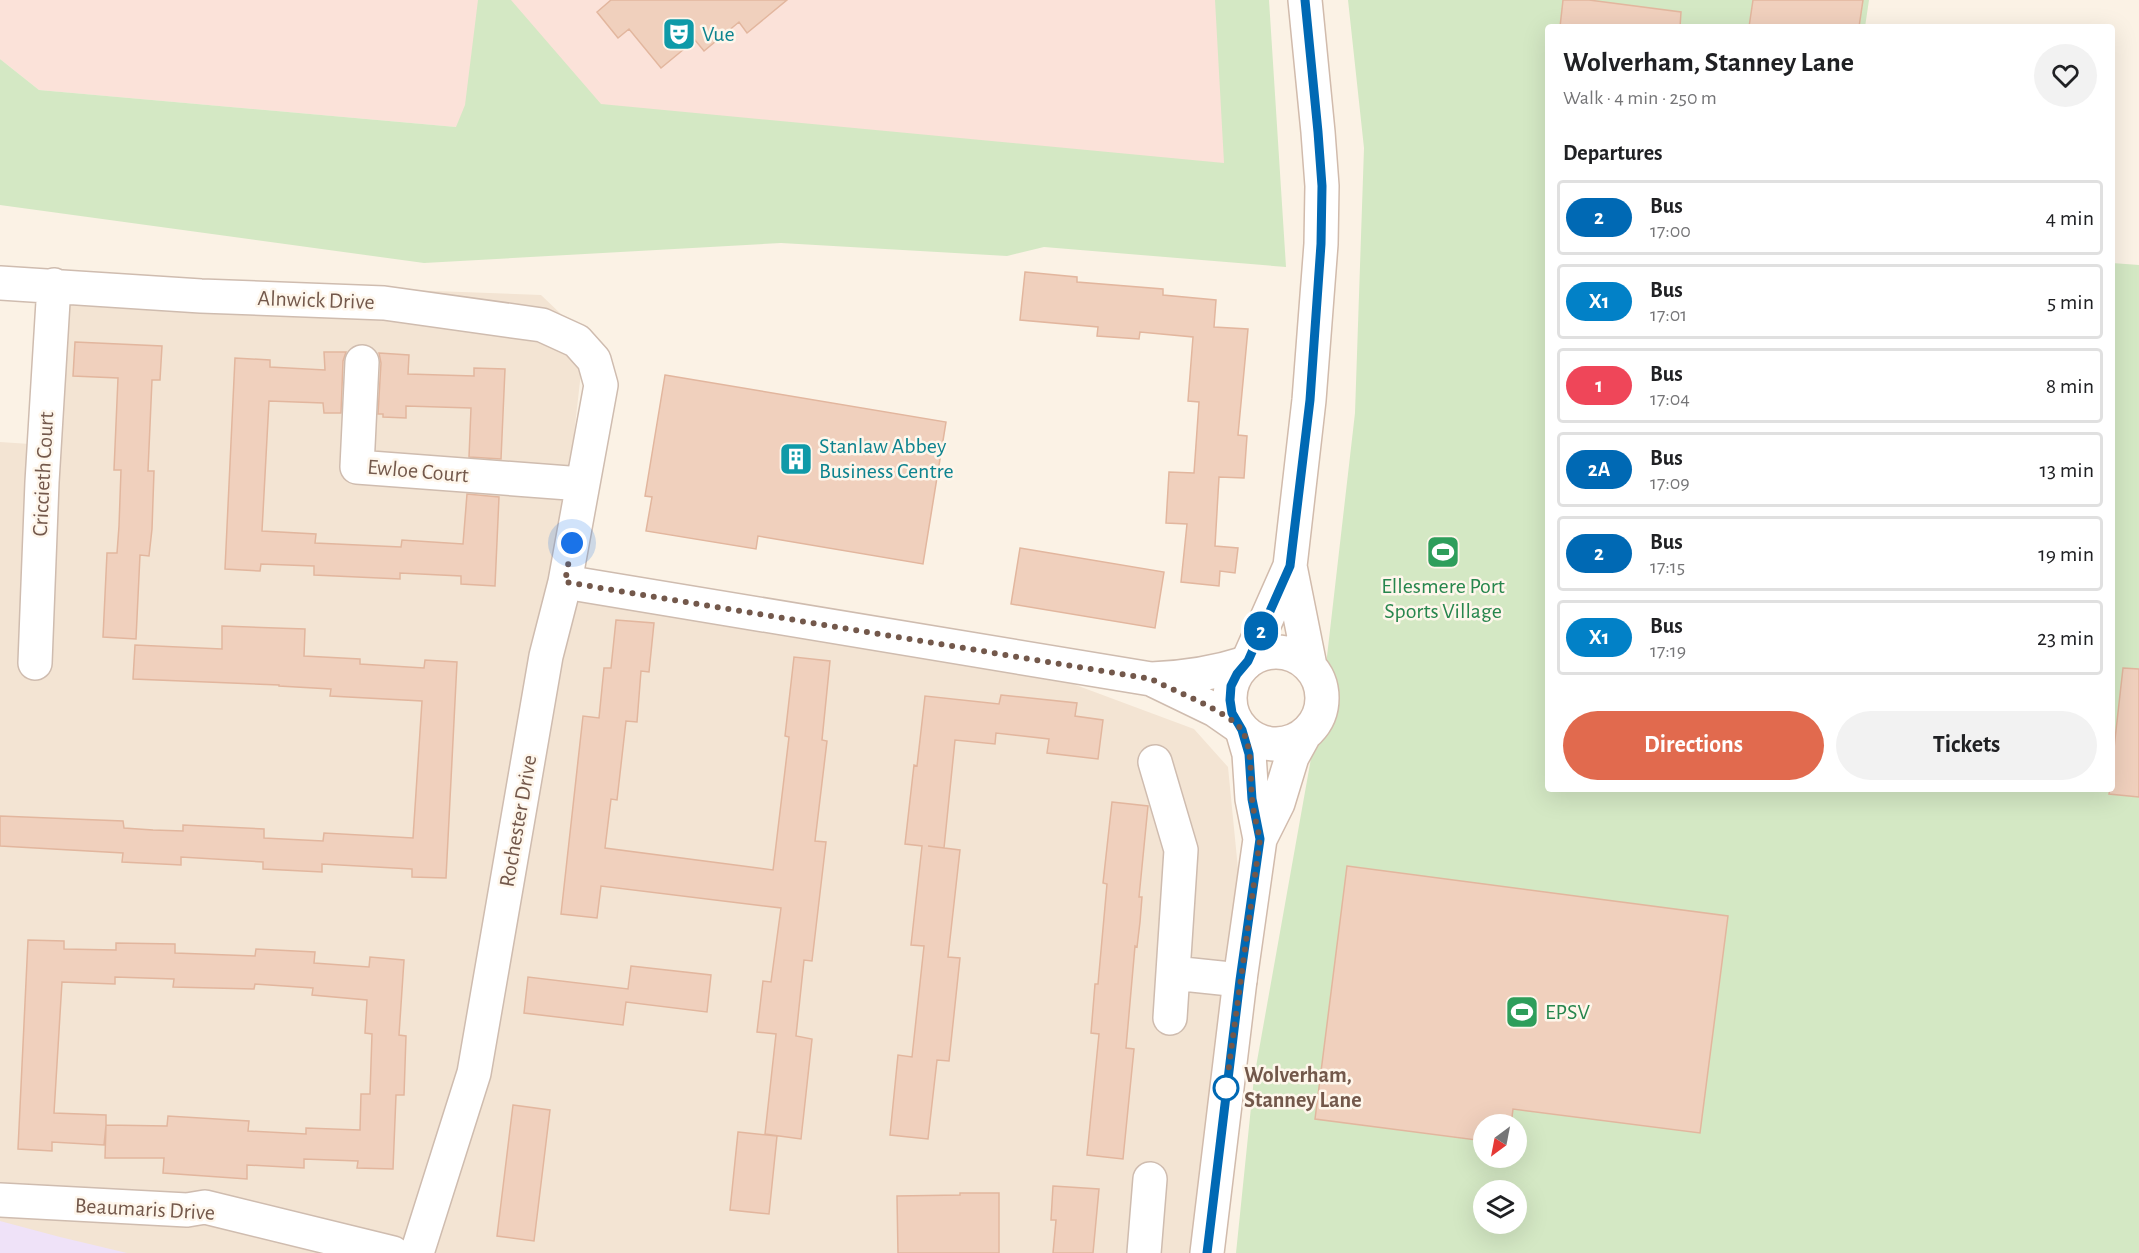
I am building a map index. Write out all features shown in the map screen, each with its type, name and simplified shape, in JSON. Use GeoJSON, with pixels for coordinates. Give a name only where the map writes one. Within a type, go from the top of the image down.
{"type":"FeatureCollection","features":[{"type":"Feature","properties":{"kind":"street"},"geometry":{"type":"LineString","coordinates":[[1260,839],[1252,799],[1249,754],[1232,713],[1230,700],[1231,686],[1247,662],[1290,566],[1310,400],[1321,244],[1322,186],[1305,0]]}},
{"type":"Feature","properties":{"kind":"street","name":"Alnwick Drive"},"geometry":{"type":"LineString","coordinates":[[0,283],[201,296],[384,303],[542,325],[577,341],[594,360],[601,385]]}},
{"type":"Feature","properties":{"kind":"street","name":"Criccieth Court"},"geometry":{"type":"LineString","coordinates":[[35,663],[42,482],[54,285]]}},
{"type":"Feature","properties":{"kind":"street","name":"Ewloe Court"},"geometry":{"type":"LineString","coordinates":[[362,362],[357,467],[582,484]]}},
{"type":"Feature","properties":{"kind":"street","name":"Rochester Drive"},"geometry":{"type":"LineString","coordinates":[[417,1253],[474,1073],[546,656],[565,582],[601,385]]}},
{"type":"Feature","properties":{"kind":"street"},"geometry":{"type":"LineString","coordinates":[[1290,566],[1310,666]]}},
{"type":"Feature","properties":{"kind":"street"},"geometry":{"type":"LineString","coordinates":[[565,582],[1151,679],[1224,670],[1273,652],[1299,657],[1310,666],[1320,682],[1323,696],[1322,710],[1316,723],[1303,737],[1292,757],[1278,803],[1260,839],[1240,980],[1207,1253]]}},
{"type":"Feature","properties":{"kind":"street"},"geometry":{"type":"LineString","coordinates":[[1151,679],[1215,710],[1252,739],[1278,745],[1291,743],[1303,737]]}},
{"type":"Feature","properties":{"kind":"street"},"geometry":{"type":"LineString","coordinates":[[1155,762],[1178,788],[1181,850],[1170,1018]]}},
{"type":"Feature","properties":{"kind":"street"},"geometry":{"type":"LineString","coordinates":[[1173,973],[1240,980]]}},
{"type":"Feature","properties":{"kind":"street"},"geometry":{"type":"LineString","coordinates":[[1144,1253],[1150,1179]]}},
{"type":"Feature","properties":{"kind":"street","name":"Beaumaris Drive"},"geometry":{"type":"LineString","coordinates":[[0,1200],[187,1210],[205,1207],[393,1253]]}},
{"type":"Feature","properties":{"kind":"shaded area"},"geometry":{"type":"Polygon","coordinates":[[[0,0],[1251,0],[1256,218],[456,127],[39,90],[0,59],[0,0]]]}},
{"type":"Feature","properties":{"kind":"shaded area"},"geometry":{"type":"Polygon","coordinates":[[[58,271],[212,283],[541,295],[585,337],[570,470],[555,565],[982,650],[1194,729],[1228,767],[1238,869],[1194,1253],[0,1253],[0,442],[45,445],[58,271]]]}},
{"type":"Feature","properties":{"kind":"shaded area"},"geometry":{"type":"Polygon","coordinates":[[[0,1221],[60,1237],[127,1253],[0,1253],[0,1221]]]}},
{"type":"Feature","properties":{"kind":"green space"},"geometry":{"type":"Polygon","coordinates":[[[478,0],[511,0],[601,104],[1224,163],[1215,0],[1269,0],[1286,267],[1044,247],[1007,256],[781,243],[424,263],[0,205],[0,59],[39,90],[456,127],[465,105],[478,0]]]}},
{"type":"Feature","properties":{"kind":"green space","name":"Ellesmere Port Sports Village"},"geometry":{"type":"Polygon","coordinates":[[[1348,0],[1869,0],[1865,24],[1545,24],[1545,792],[2115,792],[2115,263],[2139,265],[2139,1253],[1236,1253],[1254,1078],[1323,691],[1355,413],[1364,148],[1348,0]]]}},
{"type":"Feature","properties":{"kind":"building","name":"Vue"},"geometry":{"type":"Polygon","coordinates":[[[611,0],[787,0],[747,33],[739,22],[704,51],[695,40],[661,68],[629,29],[618,38],[597,12],[611,0]]]}},
{"type":"Feature","properties":{"kind":"building"},"geometry":{"type":"Polygon","coordinates":[[[1563,0],[1589,0],[1681,12],[1680,24],[1560,24],[1563,0]]]}},
{"type":"Feature","properties":{"kind":"building"},"geometry":{"type":"Polygon","coordinates":[[[1753,0],[1863,0],[1859,24],[1749,24],[1753,0]]]}},
{"type":"Feature","properties":{"kind":"building"},"geometry":{"type":"Polygon","coordinates":[[[1025,272],[1077,277],[1077,282],[1163,289],[1163,295],[1216,300],[1214,327],[1248,329],[1238,435],[1247,436],[1244,478],[1219,477],[1215,546],[1238,548],[1235,573],[1220,571],[1219,586],[1181,582],[1187,524],[1166,523],[1169,472],[1194,473],[1199,402],[1188,401],[1193,337],[1140,332],[1139,339],[1097,336],[1098,327],[1020,320],[1025,272]]]}},
{"type":"Feature","properties":{"kind":"building"},"geometry":{"type":"Polygon","coordinates":[[[75,342],[162,346],[160,380],[152,380],[148,471],[154,471],[152,529],[149,556],[140,555],[136,639],[103,637],[107,553],[117,553],[119,526],[121,470],[114,470],[118,378],[73,376],[75,342]]]}},
{"type":"Feature","properties":{"kind":"building"},"geometry":{"type":"Polygon","coordinates":[[[324,352],[346,352],[343,361],[341,413],[324,413],[323,403],[269,401],[262,531],[316,534],[315,543],[401,547],[402,540],[463,544],[467,494],[499,497],[495,586],[461,584],[461,576],[400,573],[400,579],[314,575],[314,566],[261,564],[260,571],[225,569],[235,358],[270,360],[270,367],[325,370],[324,352]]]}},
{"type":"Feature","properties":{"kind":"building"},"geometry":{"type":"Polygon","coordinates":[[[379,353],[409,355],[408,374],[474,376],[474,368],[505,369],[501,459],[469,457],[471,408],[406,406],[406,418],[383,417],[383,414],[378,414],[381,363],[379,353]]]}},
{"type":"Feature","properties":{"kind":"building","name":"Stanlaw Abbey Business Centre"},"geometry":{"type":"Polygon","coordinates":[[[665,375],[946,422],[923,564],[758,536],[756,549],[646,531],[652,497],[645,496],[665,375]]]}},
{"type":"Feature","properties":{"kind":"building"},"geometry":{"type":"Polygon","coordinates":[[[1020,548],[1164,572],[1155,628],[1011,604],[1020,548]]]}},
{"type":"Feature","properties":{"kind":"building"},"geometry":{"type":"Polygon","coordinates":[[[616,620],[654,623],[649,672],[641,671],[637,722],[626,721],[617,800],[611,799],[605,848],[773,870],[789,737],[785,736],[794,657],[830,661],[822,740],[827,741],[815,841],[826,842],[812,961],[804,960],[796,1036],[812,1039],[801,1139],[765,1134],[776,1034],[757,1032],[763,981],[771,982],[781,908],[601,886],[597,918],[561,914],[583,716],[599,718],[604,668],[611,668],[616,620]]]}},
{"type":"Feature","properties":{"kind":"building"},"geometry":{"type":"Polygon","coordinates":[[[222,626],[305,629],[304,656],[360,659],[360,664],[424,668],[425,660],[457,662],[446,878],[412,877],[412,869],[322,864],[322,872],[263,869],[263,862],[181,857],[181,865],[122,862],[123,853],[0,846],[0,816],[123,821],[124,828],[153,830],[183,831],[183,825],[264,829],[264,838],[323,841],[324,833],[413,838],[422,701],[330,696],[331,689],[279,685],[133,679],[135,645],[222,649],[222,626]]]}},
{"type":"Feature","properties":{"kind":"building"},"geometry":{"type":"Polygon","coordinates":[[[2123,668],[2139,669],[2139,797],[2109,794],[2115,792],[2115,739],[2123,668]]]}},
{"type":"Feature","properties":{"kind":"building"},"geometry":{"type":"Polygon","coordinates":[[[1001,695],[1077,703],[1075,716],[1103,720],[1098,759],[1047,753],[1049,739],[996,733],[995,744],[955,740],[944,848],[960,850],[948,957],[960,958],[949,1061],[937,1060],[928,1139],[890,1135],[898,1055],[912,1057],[924,946],[911,945],[922,846],[905,844],[925,696],[999,704],[1001,695]]]}},
{"type":"Feature","properties":{"kind":"building"},"geometry":{"type":"Polygon","coordinates":[[[1112,802],[1148,806],[1139,897],[1142,897],[1140,922],[1137,947],[1135,946],[1126,1048],[1134,1049],[1123,1159],[1087,1155],[1099,1034],[1091,1033],[1095,984],[1098,984],[1107,884],[1103,883],[1112,802]]]}},
{"type":"Feature","properties":{"kind":"building","name":"EPSV"},"geometry":{"type":"Polygon","coordinates":[[[1347,866],[1728,916],[1700,1133],[1513,1109],[1512,1114],[1473,1114],[1473,1140],[1315,1119],[1347,866]]]}},
{"type":"Feature","properties":{"kind":"building"},"geometry":{"type":"Polygon","coordinates":[[[28,940],[64,941],[64,949],[116,950],[116,943],[175,944],[175,953],[255,956],[256,949],[315,952],[314,963],[369,967],[370,957],[404,960],[399,1035],[406,1036],[404,1095],[396,1095],[393,1169],[357,1168],[358,1161],[304,1159],[304,1168],[247,1165],[247,1179],[163,1173],[164,1158],[105,1158],[106,1125],[104,1145],[52,1142],[52,1151],[18,1149],[28,940]],[[115,977],[115,984],[62,982],[54,1113],[106,1115],[106,1125],[167,1126],[168,1116],[249,1121],[248,1131],[306,1134],[306,1128],[360,1130],[361,1094],[370,1094],[372,1034],[365,1033],[367,1000],[312,995],[313,988],[255,984],[254,989],[173,987],[174,979],[115,977]]]}},
{"type":"Feature","properties":{"kind":"building"},"geometry":{"type":"Polygon","coordinates":[[[631,966],[711,975],[707,1012],[626,1002],[623,1025],[524,1013],[528,977],[628,989],[631,966]]]}},
{"type":"Feature","properties":{"kind":"building"},"geometry":{"type":"Polygon","coordinates":[[[513,1105],[550,1110],[534,1241],[497,1236],[513,1105]]]}},
{"type":"Feature","properties":{"kind":"building"},"geometry":{"type":"Polygon","coordinates":[[[738,1132],[777,1136],[769,1214],[730,1210],[738,1132]]]}},
{"type":"Feature","properties":{"kind":"building"},"geometry":{"type":"Polygon","coordinates":[[[1053,1186],[1099,1189],[1093,1253],[1053,1253],[1056,1220],[1051,1220],[1053,1186]]]}},
{"type":"Feature","properties":{"kind":"building"},"geometry":{"type":"Polygon","coordinates":[[[960,1193],[999,1193],[999,1253],[898,1253],[897,1196],[960,1195],[960,1193]]]}},
{"type":"Feature","properties":{"kind":"bus line","name":"2"},"geometry":{"type":"LineString","coordinates":[[1207,1253],[1240,980],[1260,839],[1252,799],[1249,754],[1242,730],[1232,713],[1231,686],[1248,661],[1290,566],[1310,400],[1321,244],[1322,186],[1305,0]]}},
{"type":"Feature","properties":{"kind":"place","name":"Vue"},"geometry":{"type":"Point","coordinates":[679,34]}},
{"type":"Feature","properties":{"kind":"place","name":"Stanlaw Abbey Business Centre"},"geometry":{"type":"Point","coordinates":[796,459]}},
{"type":"Feature","properties":{"kind":"place","name":"Ellesmere Port Sports Village"},"geometry":{"type":"Point","coordinates":[1443,552]}},
{"type":"Feature","properties":{"kind":"place","name":"EPSV"},"geometry":{"type":"Point","coordinates":[1522,1012]}},
{"type":"Feature","properties":{"kind":"place","name":"Wolverham, Stanney Lane"},"geometry":{"type":"Point","coordinates":[1226,1088]}},
{"type":"Feature","properties":{"kind":"route"},"geometry":{"type":"LineString","coordinates":[[572,543],[565,582],[1151,679],[1215,710],[1238,726],[1242,730],[1249,754],[1252,799],[1260,839],[1226,1088]]}}]}
